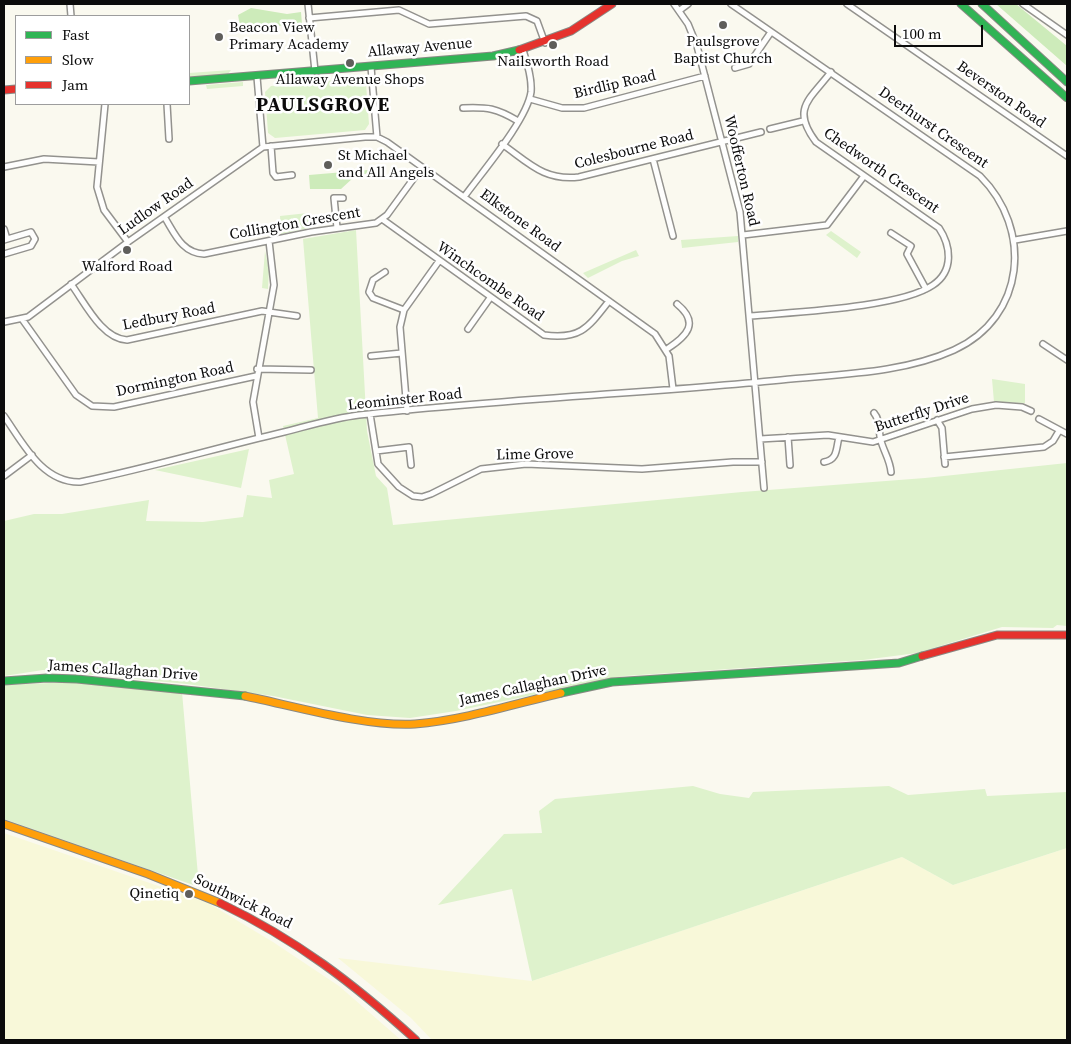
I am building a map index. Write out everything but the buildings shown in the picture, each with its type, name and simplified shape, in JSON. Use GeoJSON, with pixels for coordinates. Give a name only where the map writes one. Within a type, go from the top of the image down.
{"type":"FeatureCollection","features":[{"type":"Feature","properties":{"kind":"main road","name":"Allaway Avenue"},"geometry":{"type":"LineString","coordinates":[[190,81],[257,77],[493,56],[524,50],[545,42],[586,23],[612,4]]}},
{"type":"Feature","properties":{"kind":"main road"},"geometry":{"type":"LineString","coordinates":[[961,4],[1067,98]]}},
{"type":"Feature","properties":{"kind":"main road"},"geometry":{"type":"LineString","coordinates":[[982,4],[1067,82]]}},
{"type":"Feature","properties":{"kind":"main road","name":"James Callaghan Drive"},"geometry":{"type":"LineString","coordinates":[[4,681],[47,678],[70,679],[233,693],[368,721],[414,724],[447,719],[612,682],[899,663],[997,635],[1067,635]]}},
{"type":"Feature","properties":{"kind":"main road","name":"Southwick Road"},"geometry":{"type":"LineString","coordinates":[[4,824],[208,897],[264,925],[334,970],[416,1040]]}},
{"type":"Feature","properties":{"kind":"street"},"geometry":{"type":"LineString","coordinates":[[308,4],[316,71]]}},
{"type":"Feature","properties":{"kind":"street","name":"Woofferton Road"},"geometry":{"type":"LineString","coordinates":[[674,4],[688,24],[697,46],[740,212],[764,488]]}},
{"type":"Feature","properties":{"kind":"street"},"geometry":{"type":"LineString","coordinates":[[680,10],[688,4]]}},
{"type":"Feature","properties":{"kind":"street","name":"Deerhurst Crescent"},"geometry":{"type":"LineString","coordinates":[[731,4],[980,176],[992,188],[1003,205],[1015,240],[1014,275],[1002,306],[972,339],[955,349],[913,362],[876,370],[755,382]]}},
{"type":"Feature","properties":{"kind":"street"},"geometry":{"type":"LineString","coordinates":[[741,10],[745,4]]}},
{"type":"Feature","properties":{"kind":"street","name":"Beverston Road"},"geometry":{"type":"LineString","coordinates":[[847,4],[1067,156]]}},
{"type":"Feature","properties":{"kind":"street"},"geometry":{"type":"LineString","coordinates":[[1023,4],[1067,34]]}},
{"type":"Feature","properties":{"kind":"street"},"geometry":{"type":"LineString","coordinates":[[309,18],[399,10],[429,24],[526,16],[537,21],[545,42]]}},
{"type":"Feature","properties":{"kind":"street"},"geometry":{"type":"LineString","coordinates":[[735,68],[749,64],[771,32]]}},
{"type":"Feature","properties":{"kind":"street"},"geometry":{"type":"LineString","coordinates":[[464,197],[518,121],[530,99],[530,76],[524,50]]}},
{"type":"Feature","properties":{"kind":"street"},"geometry":{"type":"LineString","coordinates":[[257,77],[263,147],[377,137],[371,66]]}},
{"type":"Feature","properties":{"kind":"street"},"geometry":{"type":"LineString","coordinates":[[770,129],[803,121],[804,106],[831,72]]}},
{"type":"Feature","properties":{"kind":"street","name":"Birdlip Road"},"geometry":{"type":"LineString","coordinates":[[530,99],[562,108],[584,108],[705,76]]}},
{"type":"Feature","properties":{"kind":"street"},"geometry":{"type":"LineString","coordinates":[[104,105],[97,187],[99,200],[104,210],[128,242]]}},
{"type":"Feature","properties":{"kind":"street"},"geometry":{"type":"LineString","coordinates":[[167,105],[169,139]]}},
{"type":"Feature","properties":{"kind":"street"},"geometry":{"type":"LineString","coordinates":[[463,108],[490,107],[498,109],[518,121]]}},
{"type":"Feature","properties":{"kind":"street","name":"Chedworth Crescent"},"geometry":{"type":"LineString","coordinates":[[750,316],[872,303],[926,289],[934,285],[948,266],[950,253],[947,240],[939,228],[816,142],[803,121]]}},
{"type":"Feature","properties":{"kind":"street","name":"Colesbourne Road"},"geometry":{"type":"LineString","coordinates":[[502,144],[543,173],[564,179],[579,178],[761,132]]}},
{"type":"Feature","properties":{"kind":"street","name":"Elkstone Road"},"geometry":{"type":"LineString","coordinates":[[377,137],[656,334],[667,349],[671,362],[673,390]]}},
{"type":"Feature","properties":{"kind":"street"},"geometry":{"type":"LineString","coordinates":[[271,146],[273,174],[276,177],[292,175]]}},
{"type":"Feature","properties":{"kind":"street","name":"Ludlow Road"},"geometry":{"type":"LineString","coordinates":[[4,322],[22,319],[263,147]]}},
{"type":"Feature","properties":{"kind":"street"},"geometry":{"type":"LineString","coordinates":[[4,167],[44,159],[99,162]]}},
{"type":"Feature","properties":{"kind":"street"},"geometry":{"type":"LineString","coordinates":[[653,159],[673,236]]}},
{"type":"Feature","properties":{"kind":"street","name":"Collington Crescent"},"geometry":{"type":"LineString","coordinates":[[164,218],[183,247],[197,253],[382,220],[422,167]]}},
{"type":"Feature","properties":{"kind":"street"},"geometry":{"type":"LineString","coordinates":[[743,235],[827,225],[864,176]]}},
{"type":"Feature","properties":{"kind":"street"},"geometry":{"type":"LineString","coordinates":[[336,228],[334,198],[343,198]]}},
{"type":"Feature","properties":{"kind":"street","name":"Winchcombe Road"},"geometry":{"type":"LineString","coordinates":[[382,220],[544,335],[560,337],[576,334],[588,328],[609,301]]}},
{"type":"Feature","properties":{"kind":"street"},"geometry":{"type":"LineString","coordinates":[[4,229],[5,239],[31,232],[36,239],[31,246],[4,254]]}},
{"type":"Feature","properties":{"kind":"street"},"geometry":{"type":"LineString","coordinates":[[1015,240],[1067,231]]}},
{"type":"Feature","properties":{"kind":"street"},"geometry":{"type":"LineString","coordinates":[[891,234],[911,246],[906,254],[926,289]]}},
{"type":"Feature","properties":{"kind":"street"},"geometry":{"type":"LineString","coordinates":[[259,438],[253,402],[256,376],[274,285],[269,241]]}},
{"type":"Feature","properties":{"kind":"street"},"geometry":{"type":"LineString","coordinates":[[407,411],[400,327],[404,310],[439,261]]}},
{"type":"Feature","properties":{"kind":"street"},"geometry":{"type":"LineString","coordinates":[[385,272],[373,280],[369,292],[373,298],[404,310]]}},
{"type":"Feature","properties":{"kind":"street","name":"Ledbury Road"},"geometry":{"type":"LineString","coordinates":[[71,284],[108,334],[117,340],[127,340],[262,311],[268,312]]}},
{"type":"Feature","properties":{"kind":"street"},"geometry":{"type":"LineString","coordinates":[[468,329],[490,298]]}},
{"type":"Feature","properties":{"kind":"street"},"geometry":{"type":"LineString","coordinates":[[667,349],[685,336],[689,326],[685,311],[677,304]]}},
{"type":"Feature","properties":{"kind":"street"},"geometry":{"type":"LineString","coordinates":[[268,312],[297,316]]}},
{"type":"Feature","properties":{"kind":"street","name":"Dormington Road"},"geometry":{"type":"LineString","coordinates":[[22,319],[76,395],[92,406],[114,407],[256,376]]}},
{"type":"Feature","properties":{"kind":"street"},"geometry":{"type":"LineString","coordinates":[[1043,344],[1067,360]]}},
{"type":"Feature","properties":{"kind":"street"},"geometry":{"type":"LineString","coordinates":[[371,356],[402,353]]}},
{"type":"Feature","properties":{"kind":"street"},"geometry":{"type":"LineString","coordinates":[[258,369],[311,370]]}},
{"type":"Feature","properties":{"kind":"street","name":"Leominster Road"},"geometry":{"type":"LineString","coordinates":[[4,416],[32,455],[53,476],[66,481],[80,482],[356,415],[755,382]]}},
{"type":"Feature","properties":{"kind":"street","name":"Butterfly Drive"},"geometry":{"type":"LineString","coordinates":[[760,440],[788,437],[839,437],[860,442],[881,440],[964,411],[996,405],[1022,407],[1031,411]]}},
{"type":"Feature","properties":{"kind":"street"},"geometry":{"type":"LineString","coordinates":[[874,413],[877,417],[881,440],[890,460],[892,472]]}},
{"type":"Feature","properties":{"kind":"street","name":"Lime Grove"},"geometry":{"type":"LineString","coordinates":[[370,414],[378,464],[406,493],[422,497],[486,468],[538,464],[642,469],[733,462],[762,462]]}},
{"type":"Feature","properties":{"kind":"street"},"geometry":{"type":"LineString","coordinates":[[1039,419],[1067,434]]}},
{"type":"Feature","properties":{"kind":"street"},"geometry":{"type":"LineString","coordinates":[[937,420],[942,428],[945,464]]}},
{"type":"Feature","properties":{"kind":"street"},"geometry":{"type":"LineString","coordinates":[[944,457],[1044,447],[1053,440],[1059,430]]}},
{"type":"Feature","properties":{"kind":"street"},"geometry":{"type":"LineString","coordinates":[[788,437],[790,465]]}},
{"type":"Feature","properties":{"kind":"street"},"geometry":{"type":"LineString","coordinates":[[824,462],[831,461],[836,457],[839,437]]}},
{"type":"Feature","properties":{"kind":"street"},"geometry":{"type":"LineString","coordinates":[[376,451],[409,447],[411,464]]}},
{"type":"Feature","properties":{"kind":"street"},"geometry":{"type":"LineString","coordinates":[[4,476],[32,455]]}},
{"type":"Feature","properties":{"kind":"green space"},"geometry":{"type":"Polygon","coordinates":[[[996,4],[1016,4],[1067,46],[1067,66],[996,4]]]}},
{"type":"Feature","properties":{"kind":"green space"},"geometry":{"type":"Polygon","coordinates":[[[251,8],[287,14],[301,12],[302,24],[248,28],[240,26],[238,15],[251,8]]]}},
{"type":"Feature","properties":{"kind":"green space"},"geometry":{"type":"Polygon","coordinates":[[[231,70],[228,74],[190,77],[190,73],[231,70]]]}},
{"type":"Feature","properties":{"kind":"green space"},"geometry":{"type":"Polygon","coordinates":[[[360,78],[366,84],[369,124],[365,130],[275,138],[268,133],[265,92],[271,86],[360,78]]]}},
{"type":"Feature","properties":{"kind":"green space"},"geometry":{"type":"Polygon","coordinates":[[[243,82],[243,86],[207,89],[206,85],[243,82]]]}},
{"type":"Feature","properties":{"kind":"green space"},"geometry":{"type":"Polygon","coordinates":[[[368,170],[368,173],[353,178],[341,189],[310,189],[309,175],[368,170]]]}},
{"type":"Feature","properties":{"kind":"green space"},"geometry":{"type":"Polygon","coordinates":[[[308,213],[309,228],[281,234],[280,216],[308,213]]]}},
{"type":"Feature","properties":{"kind":"green space"},"geometry":{"type":"Polygon","coordinates":[[[356,230],[367,431],[376,476],[387,488],[393,525],[742,492],[925,478],[1067,463],[1067,626],[1057,625],[1053,628],[1002,627],[917,653],[863,660],[624,676],[456,711],[410,718],[367,715],[273,696],[187,684],[43,670],[4,676],[4,521],[34,514],[62,514],[149,500],[146,521],[203,522],[243,517],[247,495],[272,498],[269,480],[294,474],[283,426],[318,418],[303,239],[356,230]]]}},
{"type":"Feature","properties":{"kind":"green space"},"geometry":{"type":"Polygon","coordinates":[[[831,231],[861,252],[857,258],[826,235],[831,231]]]}},
{"type":"Feature","properties":{"kind":"green space"},"geometry":{"type":"Polygon","coordinates":[[[738,236],[738,242],[682,248],[681,240],[738,236]]]}},
{"type":"Feature","properties":{"kind":"green space"},"geometry":{"type":"Polygon","coordinates":[[[636,250],[639,256],[622,261],[588,278],[583,273],[636,250]]]}},
{"type":"Feature","properties":{"kind":"green space"},"geometry":{"type":"Polygon","coordinates":[[[265,251],[269,270],[268,289],[262,288],[265,251]]]}},
{"type":"Feature","properties":{"kind":"green space"},"geometry":{"type":"Polygon","coordinates":[[[992,379],[1025,384],[1025,403],[994,402],[992,379]]]}},
{"type":"Feature","properties":{"kind":"green space"},"geometry":{"type":"Polygon","coordinates":[[[249,449],[241,488],[155,470],[249,449]]]}},
{"type":"Feature","properties":{"kind":"green space"},"geometry":{"type":"Polygon","coordinates":[[[73,682],[182,692],[199,887],[4,819],[4,685],[73,682]]]}},
{"type":"Feature","properties":{"kind":"green space"},"geometry":{"type":"Polygon","coordinates":[[[693,786],[720,794],[749,798],[753,792],[889,786],[908,795],[985,789],[987,796],[1067,792],[1067,848],[953,885],[902,857],[532,981],[512,889],[438,905],[504,834],[542,833],[539,811],[555,799],[693,786]]]}},
{"type":"Feature","properties":{"kind":"green space"},"geometry":{"type":"Polygon","coordinates":[[[4,833],[208,903],[273,942],[339,986],[401,1040],[4,1040],[4,833]]]}},
{"type":"Feature","properties":{"kind":"green space"},"geometry":{"type":"Polygon","coordinates":[[[1067,848],[1067,1040],[432,1040],[411,1018],[338,958],[532,981],[902,857],[953,885],[1067,848]]]}},
{"type":"Feature","properties":{"kind":"traffic: fast"},"geometry":{"type":"LineString","coordinates":[[961,4],[1067,98]]}},
{"type":"Feature","properties":{"kind":"traffic: fast"},"geometry":{"type":"LineString","coordinates":[[982,4],[1067,82]]}},
{"type":"Feature","properties":{"kind":"traffic: fast"},"geometry":{"type":"LineString","coordinates":[[190,81],[493,56],[519,50]]}},
{"type":"Feature","properties":{"kind":"traffic: fast"},"geometry":{"type":"LineString","coordinates":[[561,693],[612,682],[899,663],[922,656]]}},
{"type":"Feature","properties":{"kind":"traffic: fast"},"geometry":{"type":"LineString","coordinates":[[4,681],[47,678],[77,679],[245,696]]}},
{"type":"Feature","properties":{"kind":"traffic: slow"},"geometry":{"type":"LineString","coordinates":[[245,696],[353,719],[396,724],[415,724],[470,715],[561,693]]}},
{"type":"Feature","properties":{"kind":"traffic: slow"},"geometry":{"type":"LineString","coordinates":[[4,824],[148,874],[220,903]]}},
{"type":"Feature","properties":{"kind":"traffic: jam"},"geometry":{"type":"LineString","coordinates":[[519,50],[571,31],[612,4]]}},
{"type":"Feature","properties":{"kind":"traffic: jam"},"geometry":{"type":"LineString","coordinates":[[4,90],[15,89]]}},
{"type":"Feature","properties":{"kind":"traffic: jam"},"geometry":{"type":"LineString","coordinates":[[922,656],[997,635],[1067,635]]}},
{"type":"Feature","properties":{"kind":"traffic: jam"},"geometry":{"type":"LineString","coordinates":[[220,903],[274,932],[323,964],[347,981],[416,1040]]}},
{"type":"Feature","properties":{"kind":"place","name":"Paulsgrove Baptist Church"},"geometry":{"type":"Point","coordinates":[723,25]}},
{"type":"Feature","properties":{"kind":"place","name":"Beacon View Primary Academy"},"geometry":{"type":"Point","coordinates":[219,37]}},
{"type":"Feature","properties":{"kind":"place","name":"Nailsworth Road"},"geometry":{"type":"Point","coordinates":[553,45]}},
{"type":"Feature","properties":{"kind":"place","name":"Allaway Avenue Shops"},"geometry":{"type":"Point","coordinates":[350,63]}},
{"type":"Feature","properties":{"kind":"place","name":"St Michael and All Angels"},"geometry":{"type":"Point","coordinates":[328,165]}},
{"type":"Feature","properties":{"kind":"place","name":"Walford Road"},"geometry":{"type":"Point","coordinates":[127,250]}},
{"type":"Feature","properties":{"kind":"place","name":"Qinetiq"},"geometry":{"type":"Point","coordinates":[189,894]}},
{"type":"Feature","properties":{"kind":"district","name":"PAULSGROVE"},"geometry":{"type":"Point","coordinates":[323,106]}}]}
